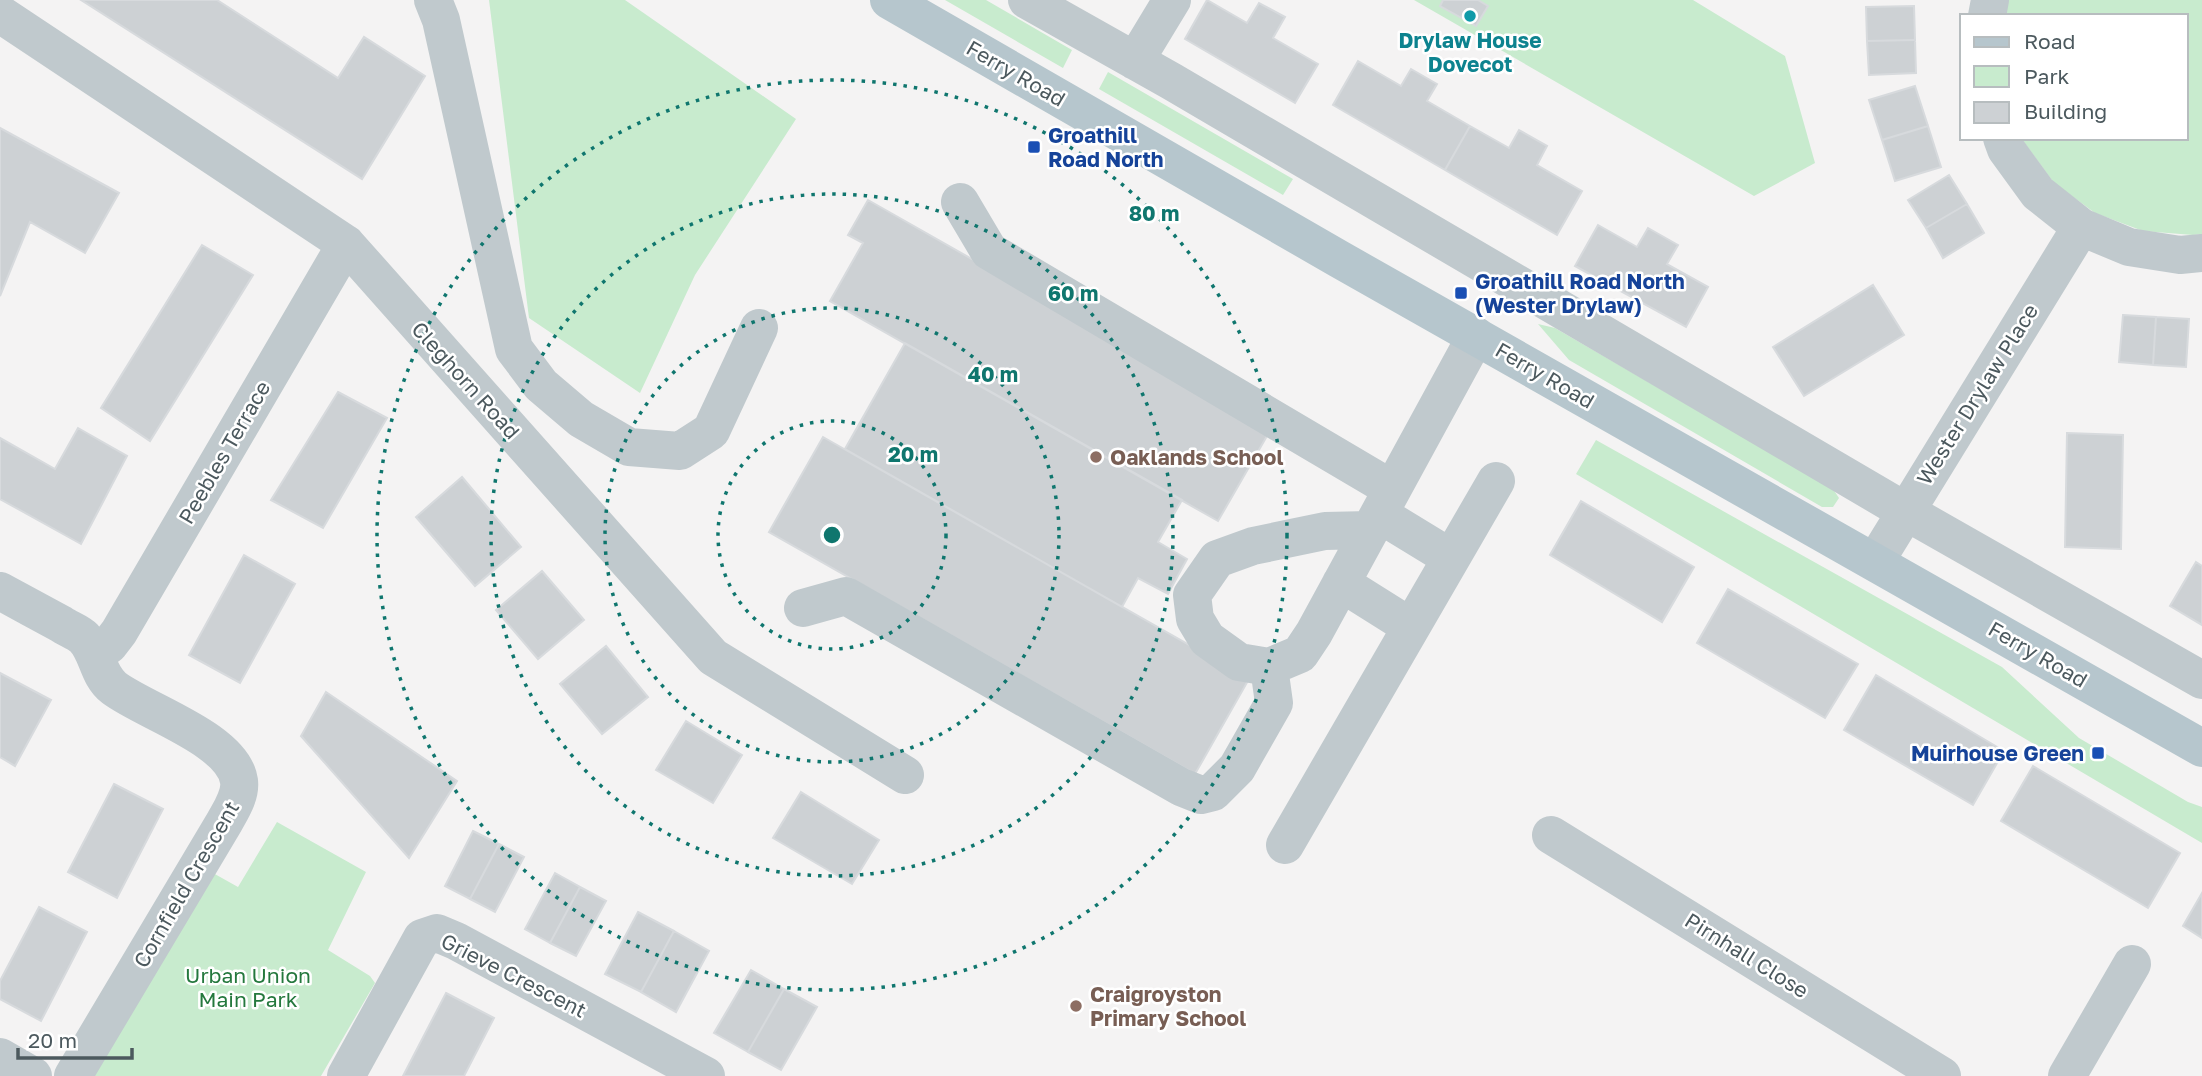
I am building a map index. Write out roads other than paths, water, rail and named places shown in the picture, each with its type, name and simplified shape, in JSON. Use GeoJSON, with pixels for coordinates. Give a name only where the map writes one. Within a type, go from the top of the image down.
{"type":"FeatureCollection","features":[{"type":"Feature","properties":{"kind":"main road","name":"Ferry Road"},"geometry":{"type":"LineString","coordinates":[[889,0],[2202,748]]}},
{"type":"Feature","properties":{"kind":"street"},"geometry":{"type":"LineString","coordinates":[[433,0],[441,20],[514,349],[541,385],[581,419],[629,447],[680,451],[711,431],[759,328]]}},
{"type":"Feature","properties":{"kind":"street"},"geometry":{"type":"LineString","coordinates":[[1027,0],[1905,511],[2202,680]]}},
{"type":"Feature","properties":{"kind":"street"},"geometry":{"type":"LineString","coordinates":[[1135,61],[1172,0]]}},
{"type":"Feature","properties":{"kind":"street","name":"Cleghorn Road"},"geometry":{"type":"LineString","coordinates":[[0,14],[346,244],[713,657],[905,775]]}},
{"type":"Feature","properties":{"kind":"street"},"geometry":{"type":"LineString","coordinates":[[2003,140],[2006,149],[2038,193],[2081,227],[2129,247],[2180,255],[2202,253]]}},
{"type":"Feature","properties":{"kind":"street"},"geometry":{"type":"LineString","coordinates":[[960,202],[989,251],[1451,558]]}},
{"type":"Feature","properties":{"kind":"street","name":"Wester Drylaw Place"},"geometry":{"type":"LineString","coordinates":[[1875,562],[2081,227]]}},
{"type":"Feature","properties":{"kind":"street","name":"Peebles Terrace"},"geometry":{"type":"LineString","coordinates":[[95,653],[109,645],[120,632],[346,244]]}},
{"type":"Feature","properties":{"kind":"street"},"geometry":{"type":"LineString","coordinates":[[1380,511],[1325,531],[1253,546],[1217,559],[1192,595],[1195,619],[1207,639],[1239,662],[1269,667],[1300,654],[1314,633],[1476,336]]}},
{"type":"Feature","properties":{"kind":"street"},"geometry":{"type":"LineString","coordinates":[[1285,845],[1496,481]]}},
{"type":"Feature","properties":{"kind":"street"},"geometry":{"type":"LineString","coordinates":[[1341,583],[1411,627]]}},
{"type":"Feature","properties":{"kind":"street","name":"Cornfield Crescent"},"geometry":{"type":"LineString","coordinates":[[0,591],[83,637],[95,653],[100,670],[112,687],[218,748],[232,763],[239,782],[236,802],[73,1076]]}},
{"type":"Feature","properties":{"kind":"street"},"geometry":{"type":"LineString","coordinates":[[803,608],[846,596],[1181,787],[1201,795],[1213,792],[1237,768],[1274,703],[1269,667]]}},
{"type":"Feature","properties":{"kind":"street","name":"Pirnhall Close"},"geometry":{"type":"LineString","coordinates":[[1551,835],[1942,1076]]}},
{"type":"Feature","properties":{"kind":"street","name":"Grieve Crescent"},"geometry":{"type":"LineString","coordinates":[[345,1076],[422,938],[437,933],[706,1076]]}},
{"type":"Feature","properties":{"kind":"street"},"geometry":{"type":"LineString","coordinates":[[2067,1076],[2132,964]]}},
{"type":"Feature","properties":{"kind":"street"},"geometry":{"type":"LineString","coordinates":[[0,1057],[33,1076]]}},
{"type":"Feature","properties":{"kind":"place","name":"Drylaw House Dovecot"},"geometry":{"type":"Point","coordinates":[1470,16]}},
{"type":"Feature","properties":{"kind":"place","name":"Groathill Road North"},"geometry":{"type":"Point","coordinates":[1034,147]}},
{"type":"Feature","properties":{"kind":"place","name":"Groathill Road North (Wester Drylaw)"},"geometry":{"type":"Point","coordinates":[1461,293]}},
{"type":"Feature","properties":{"kind":"place","name":"Oaklands School"},"geometry":{"type":"Point","coordinates":[1096,457]}},
{"type":"Feature","properties":{"kind":"place","name":"Muirhouse Green"},"geometry":{"type":"Point","coordinates":[2098,753]}},
{"type":"Feature","properties":{"kind":"place","name":"Craigroyston Primary School"},"geometry":{"type":"Point","coordinates":[1076,1006]}},
{"type":"Feature","properties":{"kind":"park label","name":"Urban Union Main Park"},"geometry":{"type":"Point","coordinates":[248,987]}}]}
